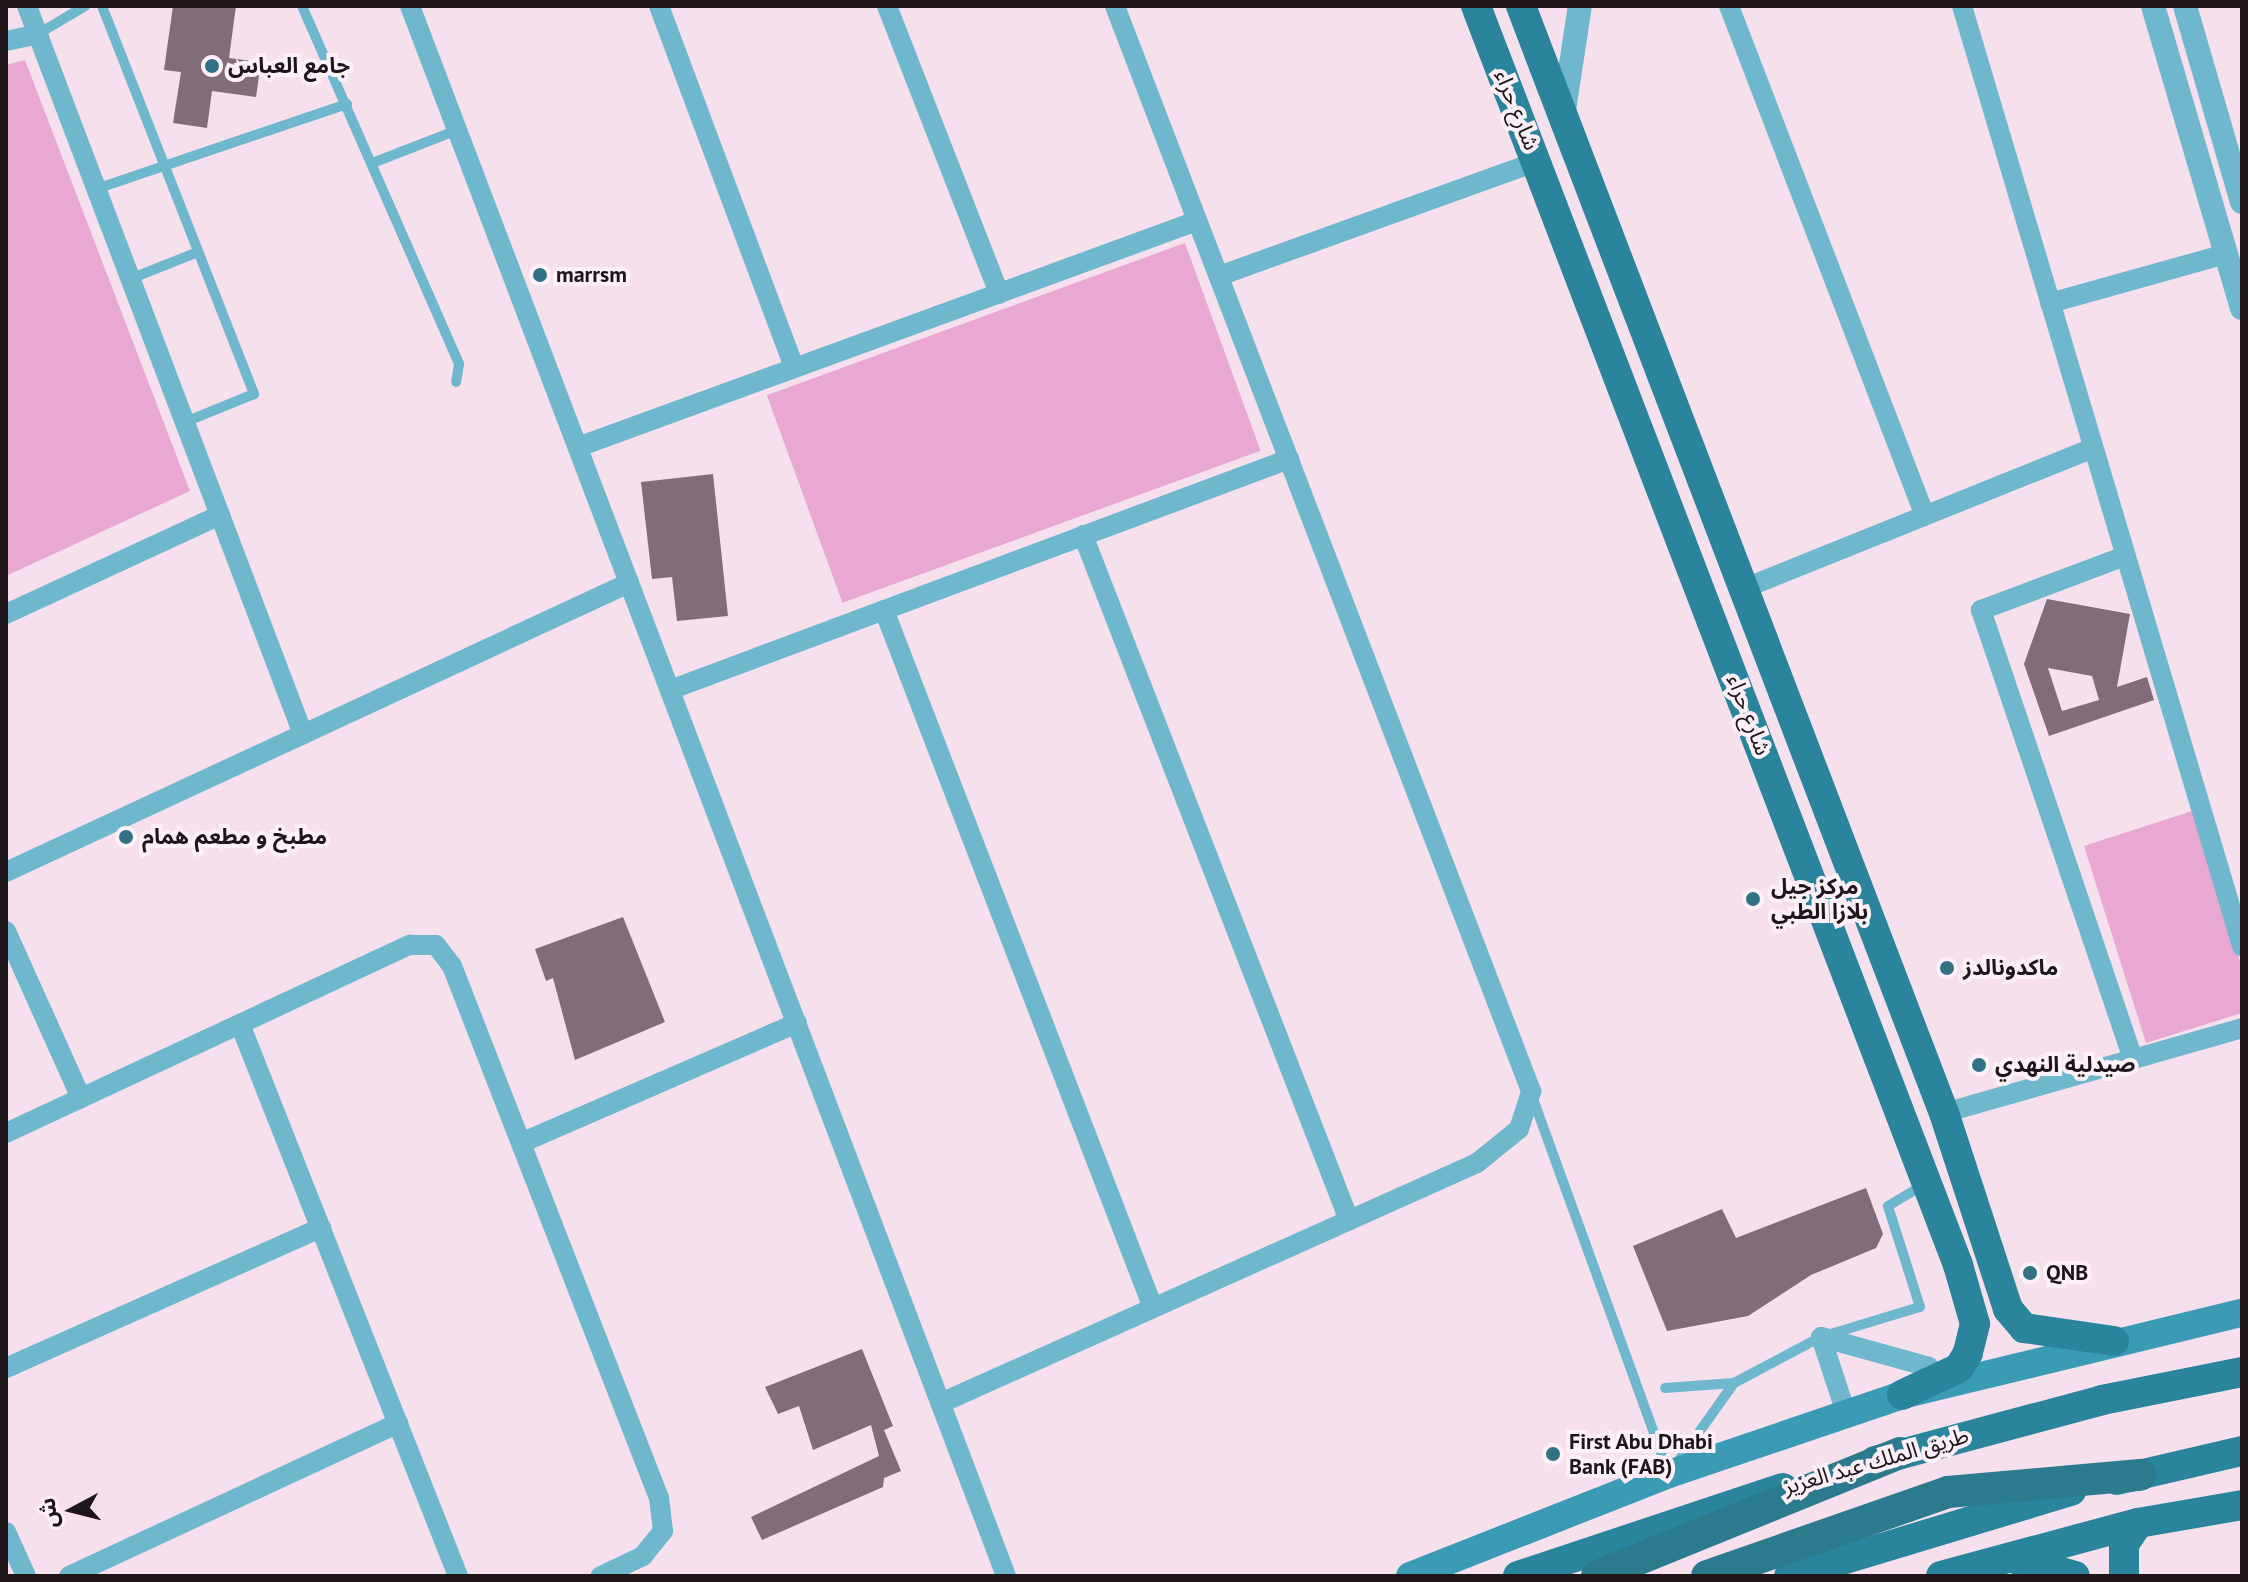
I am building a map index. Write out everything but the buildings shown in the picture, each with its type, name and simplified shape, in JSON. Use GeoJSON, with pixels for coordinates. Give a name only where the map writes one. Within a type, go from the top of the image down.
{"type":"FeatureCollection","features":[{"type":"Feature","properties":{"kind":"highway"},"geometry":{"type":"LineString","coordinates":[[1597,1576],[1900,1453]]}},
{"type":"Feature","properties":{"kind":"highway"},"geometry":{"type":"LineString","coordinates":[[1707,1576],[1948,1492],[2140,1475]]}},
{"type":"Feature","properties":{"kind":"main road","name":"شارع حراء"},"geometry":{"type":"LineString","coordinates":[[1476,6],[1538,161],[1958,1265],[1975,1324],[1968,1353],[1959,1368],[1902,1395]]}},
{"type":"Feature","properties":{"kind":"main road","name":"شارع حراء"},"geometry":{"type":"LineString","coordinates":[[1521,6],[1564,110],[1944,1113],[2008,1309],[2024,1328],[2114,1341]]}},
{"type":"Feature","properties":{"kind":"main road"},"geometry":{"type":"LineString","coordinates":[[1611,353],[1650,336]]}},
{"type":"Feature","properties":{"kind":"main road"},"geometry":{"type":"LineString","coordinates":[[1958,1265],[1990,1253]]}},
{"type":"Feature","properties":{"kind":"main road"},"geometry":{"type":"LineString","coordinates":[[1410,1576],[1669,1474],[1902,1395],[2114,1341],[2242,1313]]}},
{"type":"Feature","properties":{"kind":"main road","name":"طريق الملك عبد العزيز"},"geometry":{"type":"LineString","coordinates":[[1518,1576],[1684,1517],[1900,1453],[2242,1372]]}},
{"type":"Feature","properties":{"kind":"main road"},"geometry":{"type":"LineString","coordinates":[[1789,1576],[2140,1475],[2242,1451]]}},
{"type":"Feature","properties":{"kind":"main road"},"geometry":{"type":"LineString","coordinates":[[1941,1576],[2138,1523],[2242,1505]]}},
{"type":"Feature","properties":{"kind":"main road"},"geometry":{"type":"LineString","coordinates":[[2124,1576],[2124,1544],[2138,1523]]}},
{"type":"Feature","properties":{"kind":"main road"},"geometry":{"type":"LineString","coordinates":[[2004,1559],[2075,1576]]}},
{"type":"Feature","properties":{"kind":"street"},"geometry":{"type":"LineString","coordinates":[[27,6],[303,734]]}},
{"type":"Feature","properties":{"kind":"street"},"geometry":{"type":"LineString","coordinates":[[410,6],[1006,1576]]}},
{"type":"Feature","properties":{"kind":"street"},"geometry":{"type":"LineString","coordinates":[[659,6],[794,368]]}},
{"type":"Feature","properties":{"kind":"street"},"geometry":{"type":"LineString","coordinates":[[887,6],[999,294]]}},
{"type":"Feature","properties":{"kind":"street"},"geometry":{"type":"LineString","coordinates":[[941,1403],[1477,1163],[1519,1129],[1531,1091],[1115,6]]}},
{"type":"Feature","properties":{"kind":"street"},"geometry":{"type":"LineString","coordinates":[[1564,110],[1580,6]]}},
{"type":"Feature","properties":{"kind":"street"},"geometry":{"type":"LineString","coordinates":[[1729,6],[1925,516]]}},
{"type":"Feature","properties":{"kind":"street"},"geometry":{"type":"LineString","coordinates":[[1962,6],[2242,946]]}},
{"type":"Feature","properties":{"kind":"street"},"geometry":{"type":"LineString","coordinates":[[2153,6],[2232,255],[2242,308]]}},
{"type":"Feature","properties":{"kind":"street"},"geometry":{"type":"LineString","coordinates":[[2185,6],[2242,202]]}},
{"type":"Feature","properties":{"kind":"street"},"geometry":{"type":"LineString","coordinates":[[6,41],[38,34]]}},
{"type":"Feature","properties":{"kind":"street"},"geometry":{"type":"LineString","coordinates":[[1219,276],[1538,161]]}},
{"type":"Feature","properties":{"kind":"street"},"geometry":{"type":"LineString","coordinates":[[578,447],[1197,221]]}},
{"type":"Feature","properties":{"kind":"street"},"geometry":{"type":"LineString","coordinates":[[2050,303],[2232,255]]}},
{"type":"Feature","properties":{"kind":"street"},"geometry":{"type":"LineString","coordinates":[[1745,588],[2093,448]]}},
{"type":"Feature","properties":{"kind":"street"},"geometry":{"type":"LineString","coordinates":[[670,690],[1289,459]]}},
{"type":"Feature","properties":{"kind":"street"},"geometry":{"type":"LineString","coordinates":[[6,614],[220,515]]}},
{"type":"Feature","properties":{"kind":"street"},"geometry":{"type":"LineString","coordinates":[[1083,535],[1349,1220]]}},
{"type":"Feature","properties":{"kind":"street"},"geometry":{"type":"LineString","coordinates":[[2125,556],[1981,610],[2133,1059]]}},
{"type":"Feature","properties":{"kind":"street"},"geometry":{"type":"LineString","coordinates":[[6,872],[629,583]]}},
{"type":"Feature","properties":{"kind":"street"},"geometry":{"type":"LineString","coordinates":[[884,610],[1153,1308]]}},
{"type":"Feature","properties":{"kind":"street"},"geometry":{"type":"LineString","coordinates":[[6,931],[81,1098]]}},
{"type":"Feature","properties":{"kind":"street"},"geometry":{"type":"LineString","coordinates":[[6,1133],[410,945],[436,945],[452,966],[659,1498],[663,1531],[643,1556],[601,1576]]}},
{"type":"Feature","properties":{"kind":"street"},"geometry":{"type":"LineString","coordinates":[[521,1143],[797,1023]]}},
{"type":"Feature","properties":{"kind":"street"},"geometry":{"type":"LineString","coordinates":[[240,1024],[458,1576]]}},
{"type":"Feature","properties":{"kind":"street"},"geometry":{"type":"LineString","coordinates":[[1944,1113],[2242,1028]]}},
{"type":"Feature","properties":{"kind":"street"},"geometry":{"type":"LineString","coordinates":[[6,1368],[321,1228]]}},
{"type":"Feature","properties":{"kind":"street"},"geometry":{"type":"LineString","coordinates":[[1821,1337],[1929,1367]]}},
{"type":"Feature","properties":{"kind":"street"},"geometry":{"type":"LineString","coordinates":[[1821,1337],[1846,1413]]}},
{"type":"Feature","properties":{"kind":"street"},"geometry":{"type":"LineString","coordinates":[[69,1576],[398,1423]]}},
{"type":"Feature","properties":{"kind":"street"},"geometry":{"type":"LineString","coordinates":[[6,1532],[26,1576]]}},
{"type":"Feature","properties":{"kind":"lane"},"geometry":{"type":"LineString","coordinates":[[38,34],[85,6]]}},
{"type":"Feature","properties":{"kind":"lane"},"geometry":{"type":"LineString","coordinates":[[102,6],[254,394],[185,422]]}},
{"type":"Feature","properties":{"kind":"lane"},"geometry":{"type":"LineString","coordinates":[[302,6],[375,162],[459,364],[456,382]]}},
{"type":"Feature","properties":{"kind":"lane"},"geometry":{"type":"LineString","coordinates":[[96,189],[347,104]]}},
{"type":"Feature","properties":{"kind":"lane"},"geometry":{"type":"LineString","coordinates":[[375,162],[457,130]]}},
{"type":"Feature","properties":{"kind":"lane"},"geometry":{"type":"LineString","coordinates":[[130,279],[198,252]]}},
{"type":"Feature","properties":{"kind":"lane"},"geometry":{"type":"LineString","coordinates":[[1531,1091],[1669,1474]]}},
{"type":"Feature","properties":{"kind":"lane"},"geometry":{"type":"LineString","coordinates":[[1665,1388],[1734,1383],[1821,1337],[1920,1307],[1888,1206],[1927,1183]]}},
{"type":"Feature","properties":{"kind":"lane"},"geometry":{"type":"LineString","coordinates":[[1669,1474],[1734,1383]]}},
{"type":"Feature","properties":{"kind":"shaded area"},"geometry":{"type":"Polygon","coordinates":[[[25,60],[190,491],[6,576],[6,65],[25,60]]]}},
{"type":"Feature","properties":{"kind":"shaded area"},"geometry":{"type":"Polygon","coordinates":[[[1185,243],[1261,451],[842,603],[767,395],[1185,243]]]}},
{"type":"Feature","properties":{"kind":"shaded area"},"geometry":{"type":"Polygon","coordinates":[[[2192,811],[2242,968],[2242,1013],[2146,1043],[2084,846],[2192,811]]]}},
{"type":"Feature","properties":{"kind":"place","name":"جامع العباس"},"geometry":{"type":"Point","coordinates":[212,66]}},
{"type":"Feature","properties":{"kind":"place","name":"marrsm"},"geometry":{"type":"Point","coordinates":[540,275]}},
{"type":"Feature","properties":{"kind":"place","name":"مطبخ و مطعم همام"},"geometry":{"type":"Point","coordinates":[126,837]}},
{"type":"Feature","properties":{"kind":"place","name":"مركز جيل بلازا الطبي"},"geometry":{"type":"Point","coordinates":[1753,899]}},
{"type":"Feature","properties":{"kind":"place","name":"ماكدونالدز"},"geometry":{"type":"Point","coordinates":[1947,968]}},
{"type":"Feature","properties":{"kind":"place","name":"صيدلية النهدي"},"geometry":{"type":"Point","coordinates":[1979,1065]}},
{"type":"Feature","properties":{"kind":"place","name":"QNB"},"geometry":{"type":"Point","coordinates":[2030,1273]}},
{"type":"Feature","properties":{"kind":"place","name":"First Abu Dhabi Bank (FAB)"},"geometry":{"type":"Point","coordinates":[1553,1454]}}]}
